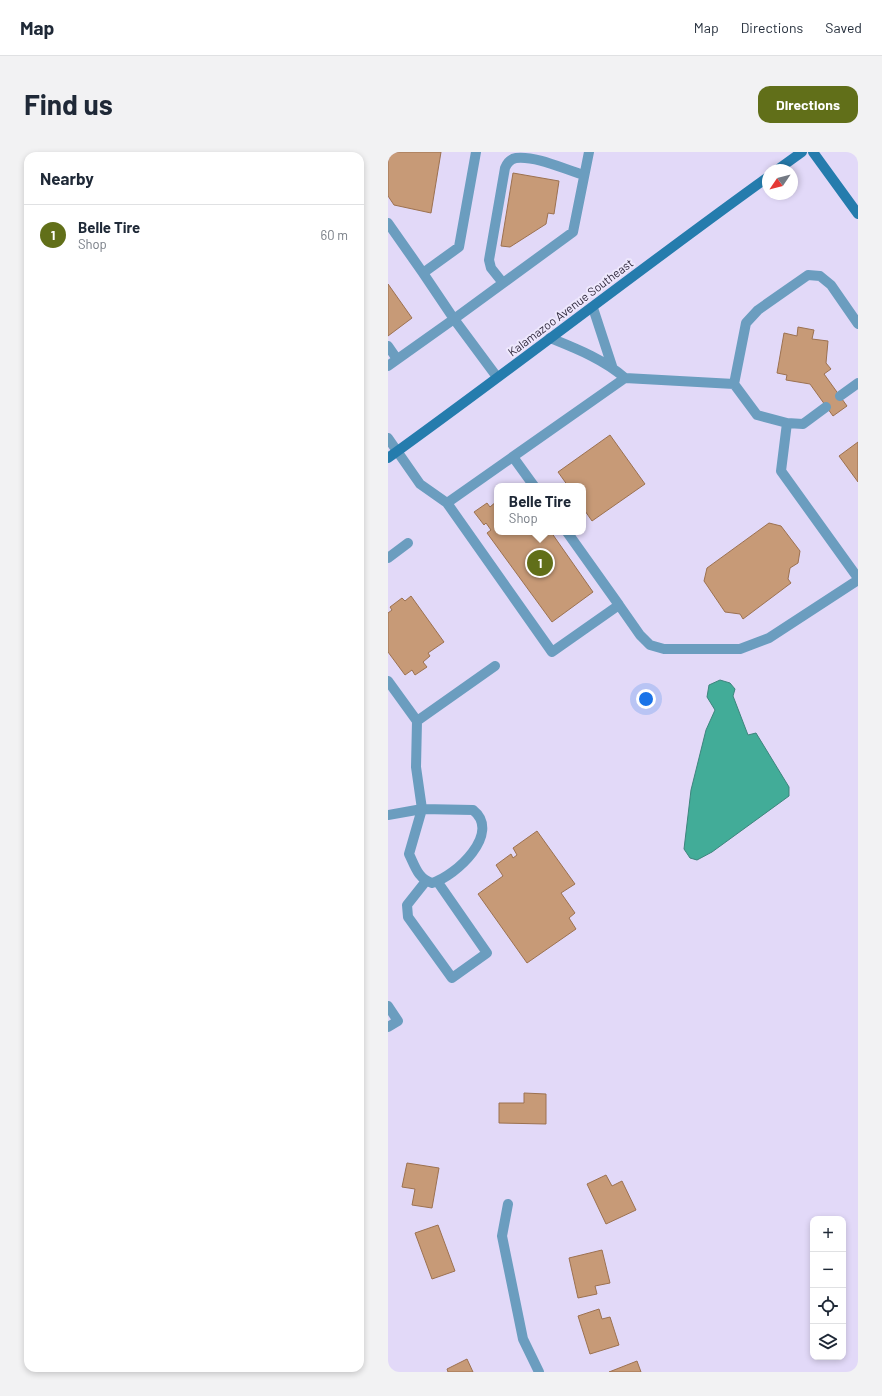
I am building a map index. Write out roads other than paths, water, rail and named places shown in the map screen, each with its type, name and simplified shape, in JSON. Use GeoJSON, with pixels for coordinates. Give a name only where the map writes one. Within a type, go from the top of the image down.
{"type":"FeatureCollection","features":[{"type":"Feature","properties":{"kind":"main road"},"geometry":{"type":"LineString","coordinates":[[785,164],[802,152]]}},
{"type":"Feature","properties":{"kind":"main road"},"geometry":{"type":"LineString","coordinates":[[813,152],[858,214]]}},
{"type":"Feature","properties":{"kind":"main road","name":"Kalamazoo Avenue Southeast"},"geometry":{"type":"LineString","coordinates":[[388,458],[593,308],[684,237],[762,181]]}},
{"type":"Feature","properties":{"kind":"street"},"geometry":{"type":"LineString","coordinates":[[423,273],[459,247],[476,152]]}},
{"type":"Feature","properties":{"kind":"street"},"geometry":{"type":"LineString","coordinates":[[388,366],[573,232],[588,152]]}},
{"type":"Feature","properties":{"kind":"street"},"geometry":{"type":"LineString","coordinates":[[503,283],[491,268],[488,260],[504,168],[508,162],[515,158],[538,161],[584,175]]}},
{"type":"Feature","properties":{"kind":"street"},"geometry":{"type":"LineString","coordinates":[[388,223],[454,319],[497,377]]}},
{"type":"Feature","properties":{"kind":"street"},"geometry":{"type":"LineString","coordinates":[[826,407],[803,424],[787,423],[757,415],[734,384],[746,323],[758,310],[808,275],[820,276],[830,285],[858,324]]}},
{"type":"Feature","properties":{"kind":"street"},"geometry":{"type":"LineString","coordinates":[[593,308],[612,366]]}},
{"type":"Feature","properties":{"kind":"street"},"geometry":{"type":"LineString","coordinates":[[550,338],[612,366],[625,378]]}},
{"type":"Feature","properties":{"kind":"street"},"geometry":{"type":"LineString","coordinates":[[388,346],[397,359]]}},
{"type":"Feature","properties":{"kind":"street"},"geometry":{"type":"LineString","coordinates":[[447,503],[625,378],[734,384]]}},
{"type":"Feature","properties":{"kind":"street"},"geometry":{"type":"LineString","coordinates":[[840,396],[858,382]]}},
{"type":"Feature","properties":{"kind":"street"},"geometry":{"type":"LineString","coordinates":[[569,535],[640,635],[650,645],[664,649],[740,649],[769,638],[858,579],[781,471],[787,423]]}},
{"type":"Feature","properties":{"kind":"street"},"geometry":{"type":"LineString","coordinates":[[388,438],[420,484],[447,503],[552,652],[619,605]]}},
{"type":"Feature","properties":{"kind":"street"},"geometry":{"type":"LineString","coordinates":[[513,457],[532,483]]}},
{"type":"Feature","properties":{"kind":"street"},"geometry":{"type":"LineString","coordinates":[[388,558],[408,543]]}},
{"type":"Feature","properties":{"kind":"street"},"geometry":{"type":"LineString","coordinates":[[417,721],[495,666]]}},
{"type":"Feature","properties":{"kind":"street"},"geometry":{"type":"LineString","coordinates":[[388,681],[417,721],[416,767],[422,809],[409,854],[418,874],[426,881],[432,883],[464,864],[476,845],[483,827],[481,818],[473,810],[422,809],[388,815]]}},
{"type":"Feature","properties":{"kind":"street"},"geometry":{"type":"LineString","coordinates":[[426,881],[407,906],[408,917],[452,978],[487,953],[437,881]]}},
{"type":"Feature","properties":{"kind":"street"},"geometry":{"type":"LineString","coordinates":[[388,1006],[398,1021],[388,1027]]}},
{"type":"Feature","properties":{"kind":"street"},"geometry":{"type":"LineString","coordinates":[[508,1204],[502,1236],[523,1339],[539,1372]]}},
{"type":"Feature","properties":{"kind":"place","name":"Belle Tire"},"geometry":{"type":"Point","coordinates":[540,563]}}]}
